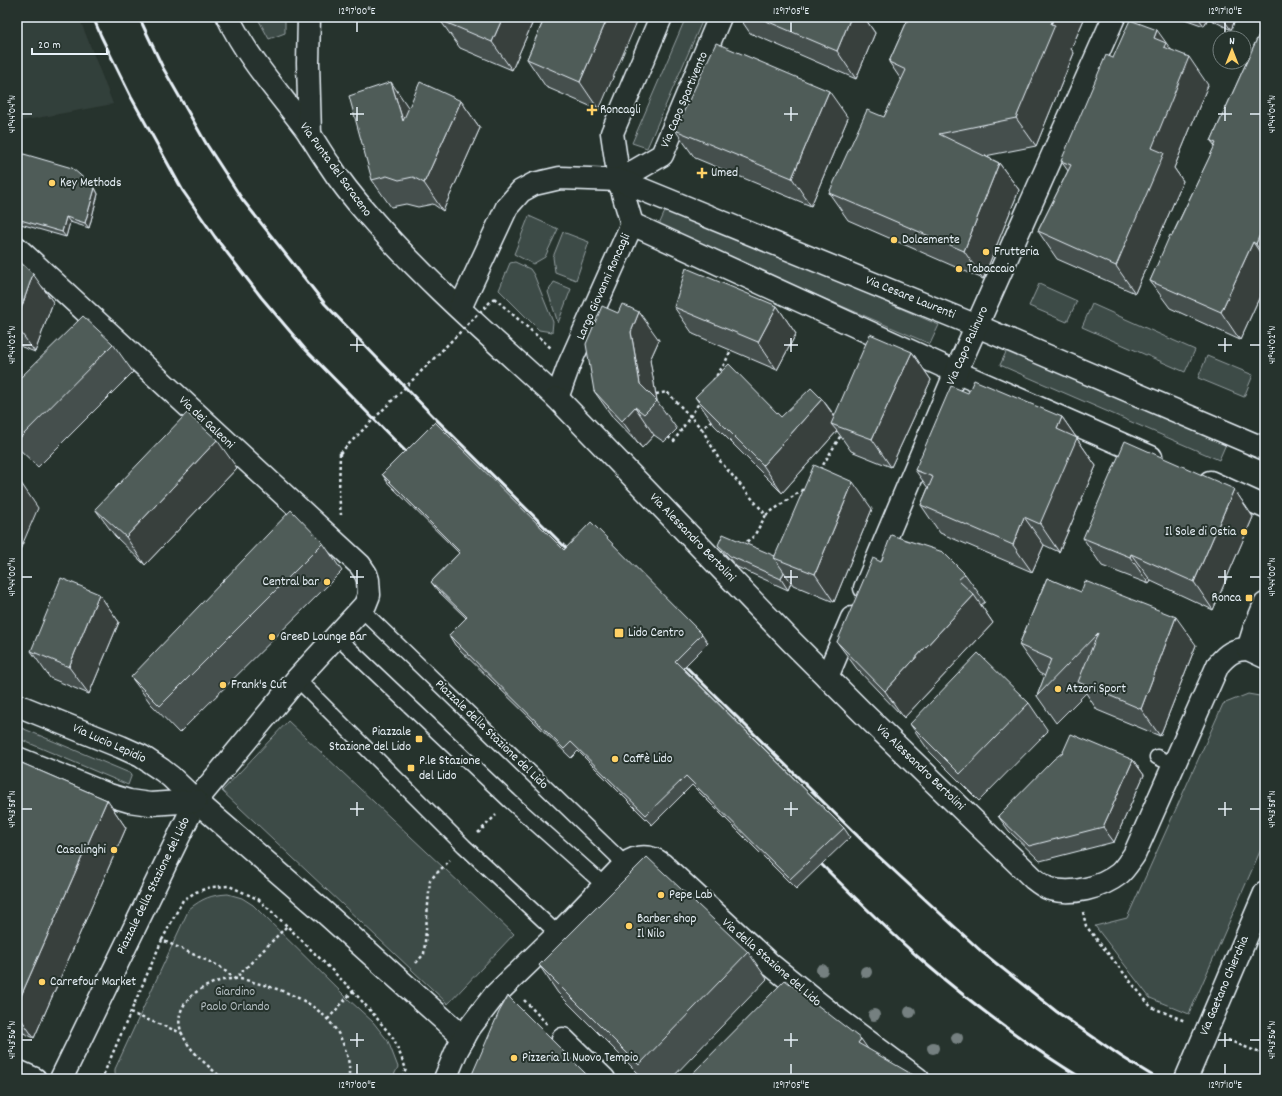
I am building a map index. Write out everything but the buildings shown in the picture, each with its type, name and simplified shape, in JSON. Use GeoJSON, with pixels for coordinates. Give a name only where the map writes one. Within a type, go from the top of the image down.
{"type":"FeatureCollection","features":[{"type":"Feature","properties":{"kind":"street","name":"Via Punta del Saraceno"},"geometry":{"type":"LineString","coordinates":[[228,17],[259,67],[310,135],[328,164],[370,217],[402,252],[460,308]]}},
{"type":"Feature","properties":{"kind":"street"},"geometry":{"type":"LineString","coordinates":[[309,17],[308,63],[310,135]]}},
{"type":"Feature","properties":{"kind":"street"},"geometry":{"type":"LineString","coordinates":[[557,398],[460,308],[507,207],[521,191],[534,184],[560,178],[619,180],[612,133],[661,17]]}},
{"type":"Feature","properties":{"kind":"street","name":"Via Capo Spartivento"},"geometry":{"type":"LineString","coordinates":[[619,180],[662,155],[720,17]]}},
{"type":"Feature","properties":{"kind":"street","name":"Via Capo Palinuro"},"geometry":{"type":"LineString","coordinates":[[827,677],[893,540],[956,372],[1114,17]]}},
{"type":"Feature","properties":{"kind":"street","name":"Largo Giovanni Roncagli"},"geometry":{"type":"LineString","coordinates":[[557,398],[569,365],[632,224],[619,180]]}},
{"type":"Feature","properties":{"kind":"street","name":"Via Cesare Laurenti"},"geometry":{"type":"LineString","coordinates":[[619,180],[977,326],[1264,447]]}},
{"type":"Feature","properties":{"kind":"street"},"geometry":{"type":"LineString","coordinates":[[632,224],[956,372],[1172,466]]}},
{"type":"Feature","properties":{"kind":"street","name":"Via dei Galeoni"},"geometry":{"type":"LineString","coordinates":[[17,248],[360,566],[366,574],[369,587],[367,600],[362,610]]}},
{"type":"Feature","properties":{"kind":"street","name":"Via Alessandro Bertolini"},"geometry":{"type":"LineString","coordinates":[[557,398],[827,677],[1038,882],[1049,889],[1069,891],[1079,890],[1106,882],[1118,875],[1126,867],[1134,855],[1165,761],[1218,665],[1229,653],[1237,650],[1257,653]]}},
{"type":"Feature","properties":{"kind":"street"},"geometry":{"type":"LineString","coordinates":[[1193,475],[1265,507]]}},
{"type":"Feature","properties":{"kind":"street"},"geometry":{"type":"LineString","coordinates":[[1257,653],[1254,630],[1265,604]]}},
{"type":"Feature","properties":{"kind":"street","name":"Piazzale della Stazione del Lido"},"geometry":{"type":"LineString","coordinates":[[61,1079],[196,801],[297,679],[362,610]]}},
{"type":"Feature","properties":{"kind":"street","name":"Via Lucio Lepidio"},"geometry":{"type":"LineString","coordinates":[[17,705],[141,756],[171,777],[196,801]]}},
{"type":"Feature","properties":{"kind":"street"},"geometry":{"type":"LineString","coordinates":[[17,758],[109,795],[129,801],[150,804],[196,801]]}},
{"type":"Feature","properties":{"kind":"street","name":"Piazzale della Stazione del Lido"},"geometry":{"type":"LineString","coordinates":[[196,801],[324,912],[464,1038]]}},
{"type":"Feature","properties":{"kind":"street","name":"Via della Stazione del Lido"},"geometry":{"type":"LineString","coordinates":[[625,864],[636,858],[643,857],[650,857],[658,860],[734,931],[788,989],[838,1020],[918,1079]]}},
{"type":"Feature","properties":{"kind":"street"},"geometry":{"type":"LineString","coordinates":[[445,1079],[457,1050],[470,1027],[488,1004],[625,864]]}},
{"type":"Feature","properties":{"kind":"street","name":"Via Gaetano Chierchia"},"geometry":{"type":"LineString","coordinates":[[1186,1079],[1197,1026],[1265,893]]}},
{"type":"Feature","properties":{"kind":"street"},"geometry":{"type":"LineString","coordinates":[[562,1039],[604,1079]]}},
{"type":"Feature","properties":{"kind":"street"},"geometry":{"type":"LineString","coordinates":[[17,1071],[35,1079]]}},
{"type":"Feature","properties":{"kind":"lane","name":"Piazzale della Stazione del Lido"},"geometry":{"type":"LineString","coordinates":[[362,610],[625,864]]}},
{"type":"Feature","properties":{"kind":"lane"},"geometry":{"type":"LineString","coordinates":[[336,636],[510,801],[604,885]]}},
{"type":"Feature","properties":{"kind":"lane"},"geometry":{"type":"LineString","coordinates":[[297,679],[464,846],[558,934]]}},
{"type":"Feature","properties":{"kind":"path"},"geometry":{"type":"LineString","coordinates":[[339,494],[340,453],[494,298],[534,332]]}},
{"type":"Feature","properties":{"kind":"path"},"geometry":{"type":"LineString","coordinates":[[712,383],[730,352]]}},
{"type":"Feature","properties":{"kind":"path"},"geometry":{"type":"LineString","coordinates":[[656,394],[667,392],[702,429],[720,461],[766,515]]}},
{"type":"Feature","properties":{"kind":"path"},"geometry":{"type":"LineString","coordinates":[[668,437],[674,441],[703,396]]}},
{"type":"Feature","properties":{"kind":"path"},"geometry":{"type":"LineString","coordinates":[[702,429],[718,415]]}},
{"type":"Feature","properties":{"kind":"path"},"geometry":{"type":"LineString","coordinates":[[819,470],[844,432]]}},
{"type":"Feature","properties":{"kind":"path"},"geometry":{"type":"LineString","coordinates":[[719,567],[754,536],[766,515],[811,483]]}},
{"type":"Feature","properties":{"kind":"path"},"geometry":{"type":"LineString","coordinates":[[415,964],[424,954],[430,880],[510,801]]}},
{"type":"Feature","properties":{"kind":"path"},"geometry":{"type":"LineString","coordinates":[[104,1079],[102,1078],[130,1013],[162,940],[182,900],[196,892],[211,887],[229,886],[258,899],[353,991],[376,1016],[394,1039],[406,1069],[402,1079]]}},
{"type":"Feature","properties":{"kind":"path"},"geometry":{"type":"LineString","coordinates":[[1079,890],[1086,926],[1151,1007],[1197,1026]]}},
{"type":"Feature","properties":{"kind":"path"},"geometry":{"type":"LineString","coordinates":[[235,979],[287,926]]}},
{"type":"Feature","properties":{"kind":"path"},"geometry":{"type":"LineString","coordinates":[[162,940],[219,966],[235,979]]}},
{"type":"Feature","properties":{"kind":"path"},"geometry":{"type":"LineString","coordinates":[[223,1079],[199,1059],[182,1033],[179,1021],[182,1010],[194,993],[218,981],[235,979],[288,992],[310,1004],[328,1019],[340,1037],[348,1058],[348,1079]]}},
{"type":"Feature","properties":{"kind":"path"},"geometry":{"type":"LineString","coordinates":[[507,983],[562,1039]]}},
{"type":"Feature","properties":{"kind":"path"},"geometry":{"type":"LineString","coordinates":[[328,1019],[353,991]]}},
{"type":"Feature","properties":{"kind":"path"},"geometry":{"type":"LineString","coordinates":[[130,1013],[182,1033]]}},
{"type":"Feature","properties":{"kind":"path"},"geometry":{"type":"LineString","coordinates":[[1226,1040],[1265,1055]]}},
{"type":"Feature","properties":{"kind":"shaded area"},"geometry":{"type":"Polygon","coordinates":[[[17,17],[79,17],[113,104],[21,121],[17,118],[17,17]]]}},
{"type":"Feature","properties":{"kind":"green space"},"geometry":{"type":"Polygon","coordinates":[[[257,17],[285,17],[285,33],[269,39],[257,17]]]}},
{"type":"Feature","properties":{"kind":"green space"},"geometry":{"type":"Polygon","coordinates":[[[686,17],[704,17],[647,148],[632,143],[686,17]]]}},
{"type":"Feature","properties":{"kind":"green space"},"geometry":{"type":"Polygon","coordinates":[[[667,207],[939,325],[930,344],[658,227],[667,207]]]}},
{"type":"Feature","properties":{"kind":"green space"},"geometry":{"type":"Polygon","coordinates":[[[529,216],[558,229],[545,257],[533,264],[514,254],[529,216]]]}},
{"type":"Feature","properties":{"kind":"green space"},"geometry":{"type":"Polygon","coordinates":[[[563,232],[589,242],[576,280],[555,272],[553,257],[563,232]]]}},
{"type":"Feature","properties":{"kind":"green space"},"geometry":{"type":"Polygon","coordinates":[[[515,262],[530,269],[534,275],[553,322],[552,332],[539,330],[499,290],[510,263],[515,262]]]}},
{"type":"Feature","properties":{"kind":"green space"},"geometry":{"type":"Polygon","coordinates":[[[554,282],[571,289],[558,323],[548,292],[554,282]]]}},
{"type":"Feature","properties":{"kind":"green space"},"geometry":{"type":"Polygon","coordinates":[[[1039,284],[1077,301],[1067,322],[1029,306],[1039,284]]]}},
{"type":"Feature","properties":{"kind":"green space"},"geometry":{"type":"Polygon","coordinates":[[[1092,304],[1195,350],[1185,372],[1082,327],[1092,304]]]}},
{"type":"Feature","properties":{"kind":"green space"},"geometry":{"type":"Polygon","coordinates":[[[1007,350],[1226,444],[1219,460],[1000,365],[1007,350]]]}},
{"type":"Feature","properties":{"kind":"green space"},"geometry":{"type":"Polygon","coordinates":[[[1207,356],[1253,375],[1244,397],[1198,378],[1207,356]]]}},
{"type":"Feature","properties":{"kind":"green space"},"geometry":{"type":"Polygon","coordinates":[[[1248,694],[1265,697],[1265,840],[1189,1014],[1150,998],[1095,926],[1127,918],[1223,704],[1248,694]]]}},
{"type":"Feature","properties":{"kind":"green space"},"geometry":{"type":"Polygon","coordinates":[[[288,721],[514,934],[448,1004],[222,791],[288,721]]]}},
{"type":"Feature","properties":{"kind":"green space"},"geometry":{"type":"Polygon","coordinates":[[[17,726],[132,774],[128,785],[17,738],[17,726]]]}},
{"type":"Feature","properties":{"kind":"green space","name":"Giardino Paolo Orlando"},"geometry":{"type":"Polygon","coordinates":[[[228,894],[242,898],[253,905],[373,1022],[388,1041],[398,1067],[392,1079],[128,1079],[115,1074],[115,1069],[189,909],[207,898],[228,894]]]}},
{"type":"Feature","properties":{"kind":"railway"},"geometry":{"type":"LineString","coordinates":[[93,17],[131,97],[183,191],[215,237],[261,297],[305,349],[413,459]]}},
{"type":"Feature","properties":{"kind":"railway"},"geometry":{"type":"LineString","coordinates":[[139,17],[163,68],[207,145],[242,199],[325,304],[433,416],[573,555]]}},
{"type":"Feature","properties":{"kind":"railway"},"geometry":{"type":"LineString","coordinates":[[677,658],[877,855],[982,952],[1057,1012],[1122,1057],[1158,1079]]}},
{"type":"Feature","properties":{"kind":"railway"},"geometry":{"type":"LineString","coordinates":[[813,856],[883,925],[945,980],[982,1010],[1022,1039],[1083,1079]]}},
{"type":"Feature","properties":{"kind":"place","name":"Roncagli"},"geometry":{"type":"Point","coordinates":[592,110]}},
{"type":"Feature","properties":{"kind":"place","name":"Umed"},"geometry":{"type":"Point","coordinates":[702,173]}},
{"type":"Feature","properties":{"kind":"place","name":"Key Methods"},"geometry":{"type":"Point","coordinates":[52,183]}},
{"type":"Feature","properties":{"kind":"place","name":"Dolcemente"},"geometry":{"type":"Point","coordinates":[894,240]}},
{"type":"Feature","properties":{"kind":"place","name":"Frutteria"},"geometry":{"type":"Point","coordinates":[986,252]}},
{"type":"Feature","properties":{"kind":"place","name":"Tabaccaio"},"geometry":{"type":"Point","coordinates":[959,269]}},
{"type":"Feature","properties":{"kind":"place","name":"Il Sole di Ostia"},"geometry":{"type":"Point","coordinates":[1244,532]}},
{"type":"Feature","properties":{"kind":"place","name":"Central bar"},"geometry":{"type":"Point","coordinates":[327,582]}},
{"type":"Feature","properties":{"kind":"place","name":"Ronca"},"geometry":{"type":"Point","coordinates":[1249,598]}},
{"type":"Feature","properties":{"kind":"place","name":"Lido Centro"},"geometry":{"type":"Point","coordinates":[619,633]}},
{"type":"Feature","properties":{"kind":"place","name":"GreeD Lounge Bar"},"geometry":{"type":"Point","coordinates":[272,637]}},
{"type":"Feature","properties":{"kind":"place","name":"Frank's Cut"},"geometry":{"type":"Point","coordinates":[223,685]}},
{"type":"Feature","properties":{"kind":"place","name":"Atzori Sport"},"geometry":{"type":"Point","coordinates":[1058,689]}},
{"type":"Feature","properties":{"kind":"place","name":"Piazzale Stazione del Lido"},"geometry":{"type":"Point","coordinates":[419,739]}},
{"type":"Feature","properties":{"kind":"place","name":"Caffè Lido"},"geometry":{"type":"Point","coordinates":[615,759]}},
{"type":"Feature","properties":{"kind":"place","name":"P.le Stazione del Lido"},"geometry":{"type":"Point","coordinates":[411,768]}},
{"type":"Feature","properties":{"kind":"place","name":"Casalinghi"},"geometry":{"type":"Point","coordinates":[114,850]}},
{"type":"Feature","properties":{"kind":"place","name":"Pepe Lab"},"geometry":{"type":"Point","coordinates":[661,895]}},
{"type":"Feature","properties":{"kind":"place","name":"Barber shop Il Nilo"},"geometry":{"type":"Point","coordinates":[629,926]}},
{"type":"Feature","properties":{"kind":"place","name":"Carrefour Market"},"geometry":{"type":"Point","coordinates":[42,982]}},
{"type":"Feature","properties":{"kind":"place","name":"Pizzeria Il Nuovo Tempio"},"geometry":{"type":"Point","coordinates":[514,1058]}}]}
